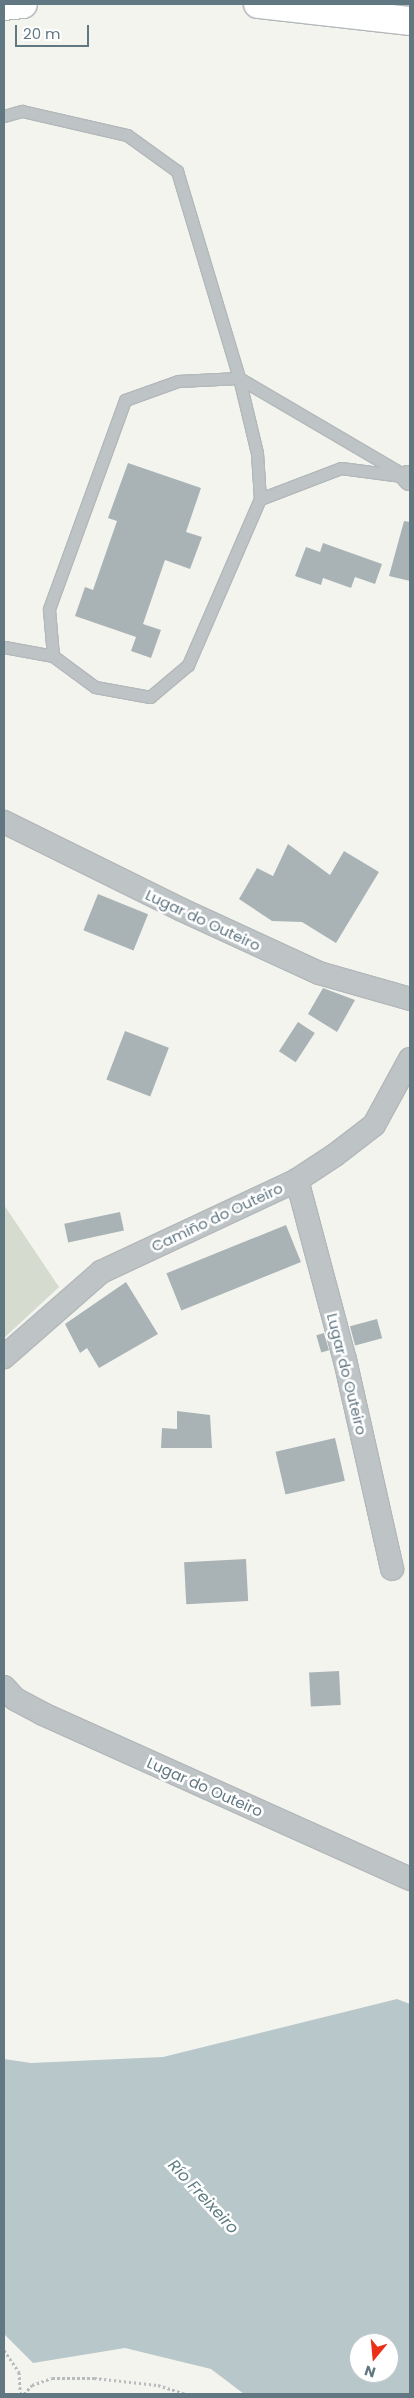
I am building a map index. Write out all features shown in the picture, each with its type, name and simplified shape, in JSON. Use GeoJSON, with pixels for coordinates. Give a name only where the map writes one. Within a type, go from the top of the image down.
{"type":"FeatureCollection","features":[{"type":"Feature","properties":{"kind":"highway"},"geometry":{"type":"LineString","coordinates":[[4,6],[23,4]]}},
{"type":"Feature","properties":{"kind":"highway"},"geometry":{"type":"LineString","coordinates":[[258,4],[410,21]]}},
{"type":"Feature","properties":{"kind":"street","name":"Lugar do Outeiro"},"geometry":{"type":"LineString","coordinates":[[4,822],[171,905],[319,973],[410,999]]}},
{"type":"Feature","properties":{"kind":"street","name":"Camiño do Outeiro"},"geometry":{"type":"LineString","coordinates":[[4,1357],[101,1272],[297,1180],[374,1125],[410,1059]]}},
{"type":"Feature","properties":{"kind":"street","name":"Lugar do Outeiro"},"geometry":{"type":"LineString","coordinates":[[297,1180],[345,1360],[392,1569]]}},
{"type":"Feature","properties":{"kind":"street","name":"Lugar do Outeiro"},"geometry":{"type":"LineString","coordinates":[[4,1687],[16,1699],[43,1714],[410,1879]]}},
{"type":"Feature","properties":{"kind":"lane"},"geometry":{"type":"LineString","coordinates":[[4,116],[22,112],[127,135],[177,171],[239,378],[257,454],[260,499],[188,665],[150,697],[95,687],[53,656],[4,647]]}},
{"type":"Feature","properties":{"kind":"lane"},"geometry":{"type":"LineString","coordinates":[[53,656],[49,609],[125,400],[178,381],[239,378],[409,478]]}},
{"type":"Feature","properties":{"kind":"lane"},"geometry":{"type":"LineString","coordinates":[[260,499],[341,468],[409,478]]}},
{"type":"Feature","properties":{"kind":"path"},"geometry":{"type":"LineString","coordinates":[[4,2350],[19,2372],[22,2394]]}},
{"type":"Feature","properties":{"kind":"path"},"geometry":{"type":"LineString","coordinates":[[22,2394],[32,2385],[52,2378],[94,2378],[158,2385],[185,2394]]}},
{"type":"Feature","properties":{"kind":"shaded area"},"geometry":{"type":"Polygon","coordinates":[[[4,1205],[59,1287],[4,1338],[4,1205]]]}},
{"type":"Feature","properties":{"kind":"water","name":"Río Freixeiro"},"geometry":{"type":"Polygon","coordinates":[[[397,1999],[410,2004],[410,2394],[244,2394],[211,2369],[125,2348],[33,2363],[4,2334],[4,2059],[31,2063],[163,2057],[397,1999]]]}},
{"type":"Feature","properties":{"kind":"building"},"geometry":{"type":"Polygon","coordinates":[[[128,463],[201,488],[186,532],[202,537],[190,569],[165,560],[143,624],[161,630],[151,658],[131,651],[136,637],[75,616],[85,587],[93,590],[117,521],[108,518],[128,463]]]}},
{"type":"Feature","properties":{"kind":"building"},"geometry":{"type":"Polygon","coordinates":[[[404,521],[410,522],[410,581],[389,576],[404,521]]]}},
{"type":"Feature","properties":{"kind":"building"},"geometry":{"type":"Polygon","coordinates":[[[323,543],[382,564],[375,584],[355,577],[351,588],[323,578],[321,585],[295,576],[306,547],[320,552],[323,543]]]}},
{"type":"Feature","properties":{"kind":"building"},"geometry":{"type":"Polygon","coordinates":[[[288,844],[330,875],[344,851],[379,872],[336,943],[302,922],[272,921],[239,899],[257,868],[273,876],[288,844]]]}},
{"type":"Feature","properties":{"kind":"building"},"geometry":{"type":"Polygon","coordinates":[[[98,894],[148,914],[133,950],[83,930],[98,894]]]}},
{"type":"Feature","properties":{"kind":"building"},"geometry":{"type":"Polygon","coordinates":[[[323,988],[355,1000],[337,1032],[308,1014],[323,988]]]}},
{"type":"Feature","properties":{"kind":"building"},"geometry":{"type":"Polygon","coordinates":[[[298,1022],[315,1033],[296,1062],[279,1051],[298,1022]]]}},
{"type":"Feature","properties":{"kind":"building"},"geometry":{"type":"Polygon","coordinates":[[[125,1031],[169,1048],[150,1096],[106,1080],[125,1031]]]}},
{"type":"Feature","properties":{"kind":"building"},"geometry":{"type":"Polygon","coordinates":[[[120,1212],[124,1231],[68,1242],[64,1224],[120,1212]]]}},
{"type":"Feature","properties":{"kind":"building"},"geometry":{"type":"Polygon","coordinates":[[[286,1225],[301,1262],[181,1310],[166,1273],[286,1225]]]}},
{"type":"Feature","properties":{"kind":"building"},"geometry":{"type":"Polygon","coordinates":[[[126,1282],[158,1334],[99,1368],[87,1348],[80,1353],[65,1324],[126,1282]]]}},
{"type":"Feature","properties":{"kind":"building"},"geometry":{"type":"Polygon","coordinates":[[[377,1319],[382,1338],[355,1346],[350,1326],[377,1319]]]}},
{"type":"Feature","properties":{"kind":"building"},"geometry":{"type":"Polygon","coordinates":[[[324,1333],[329,1350],[321,1353],[316,1335],[324,1333]]]}},
{"type":"Feature","properties":{"kind":"building"},"geometry":{"type":"Polygon","coordinates":[[[177,1411],[210,1415],[212,1448],[161,1448],[162,1428],[177,1429],[177,1411]]]}},
{"type":"Feature","properties":{"kind":"building"},"geometry":{"type":"Polygon","coordinates":[[[335,1438],[345,1481],[285,1495],[276,1452],[335,1438]]]}},
{"type":"Feature","properties":{"kind":"building"},"geometry":{"type":"Polygon","coordinates":[[[246,1559],[248,1601],[186,1604],[184,1562],[246,1559]]]}},
{"type":"Feature","properties":{"kind":"building"},"geometry":{"type":"Polygon","coordinates":[[[339,1671],[341,1705],[311,1707],[309,1673],[339,1671]]]}}]}
